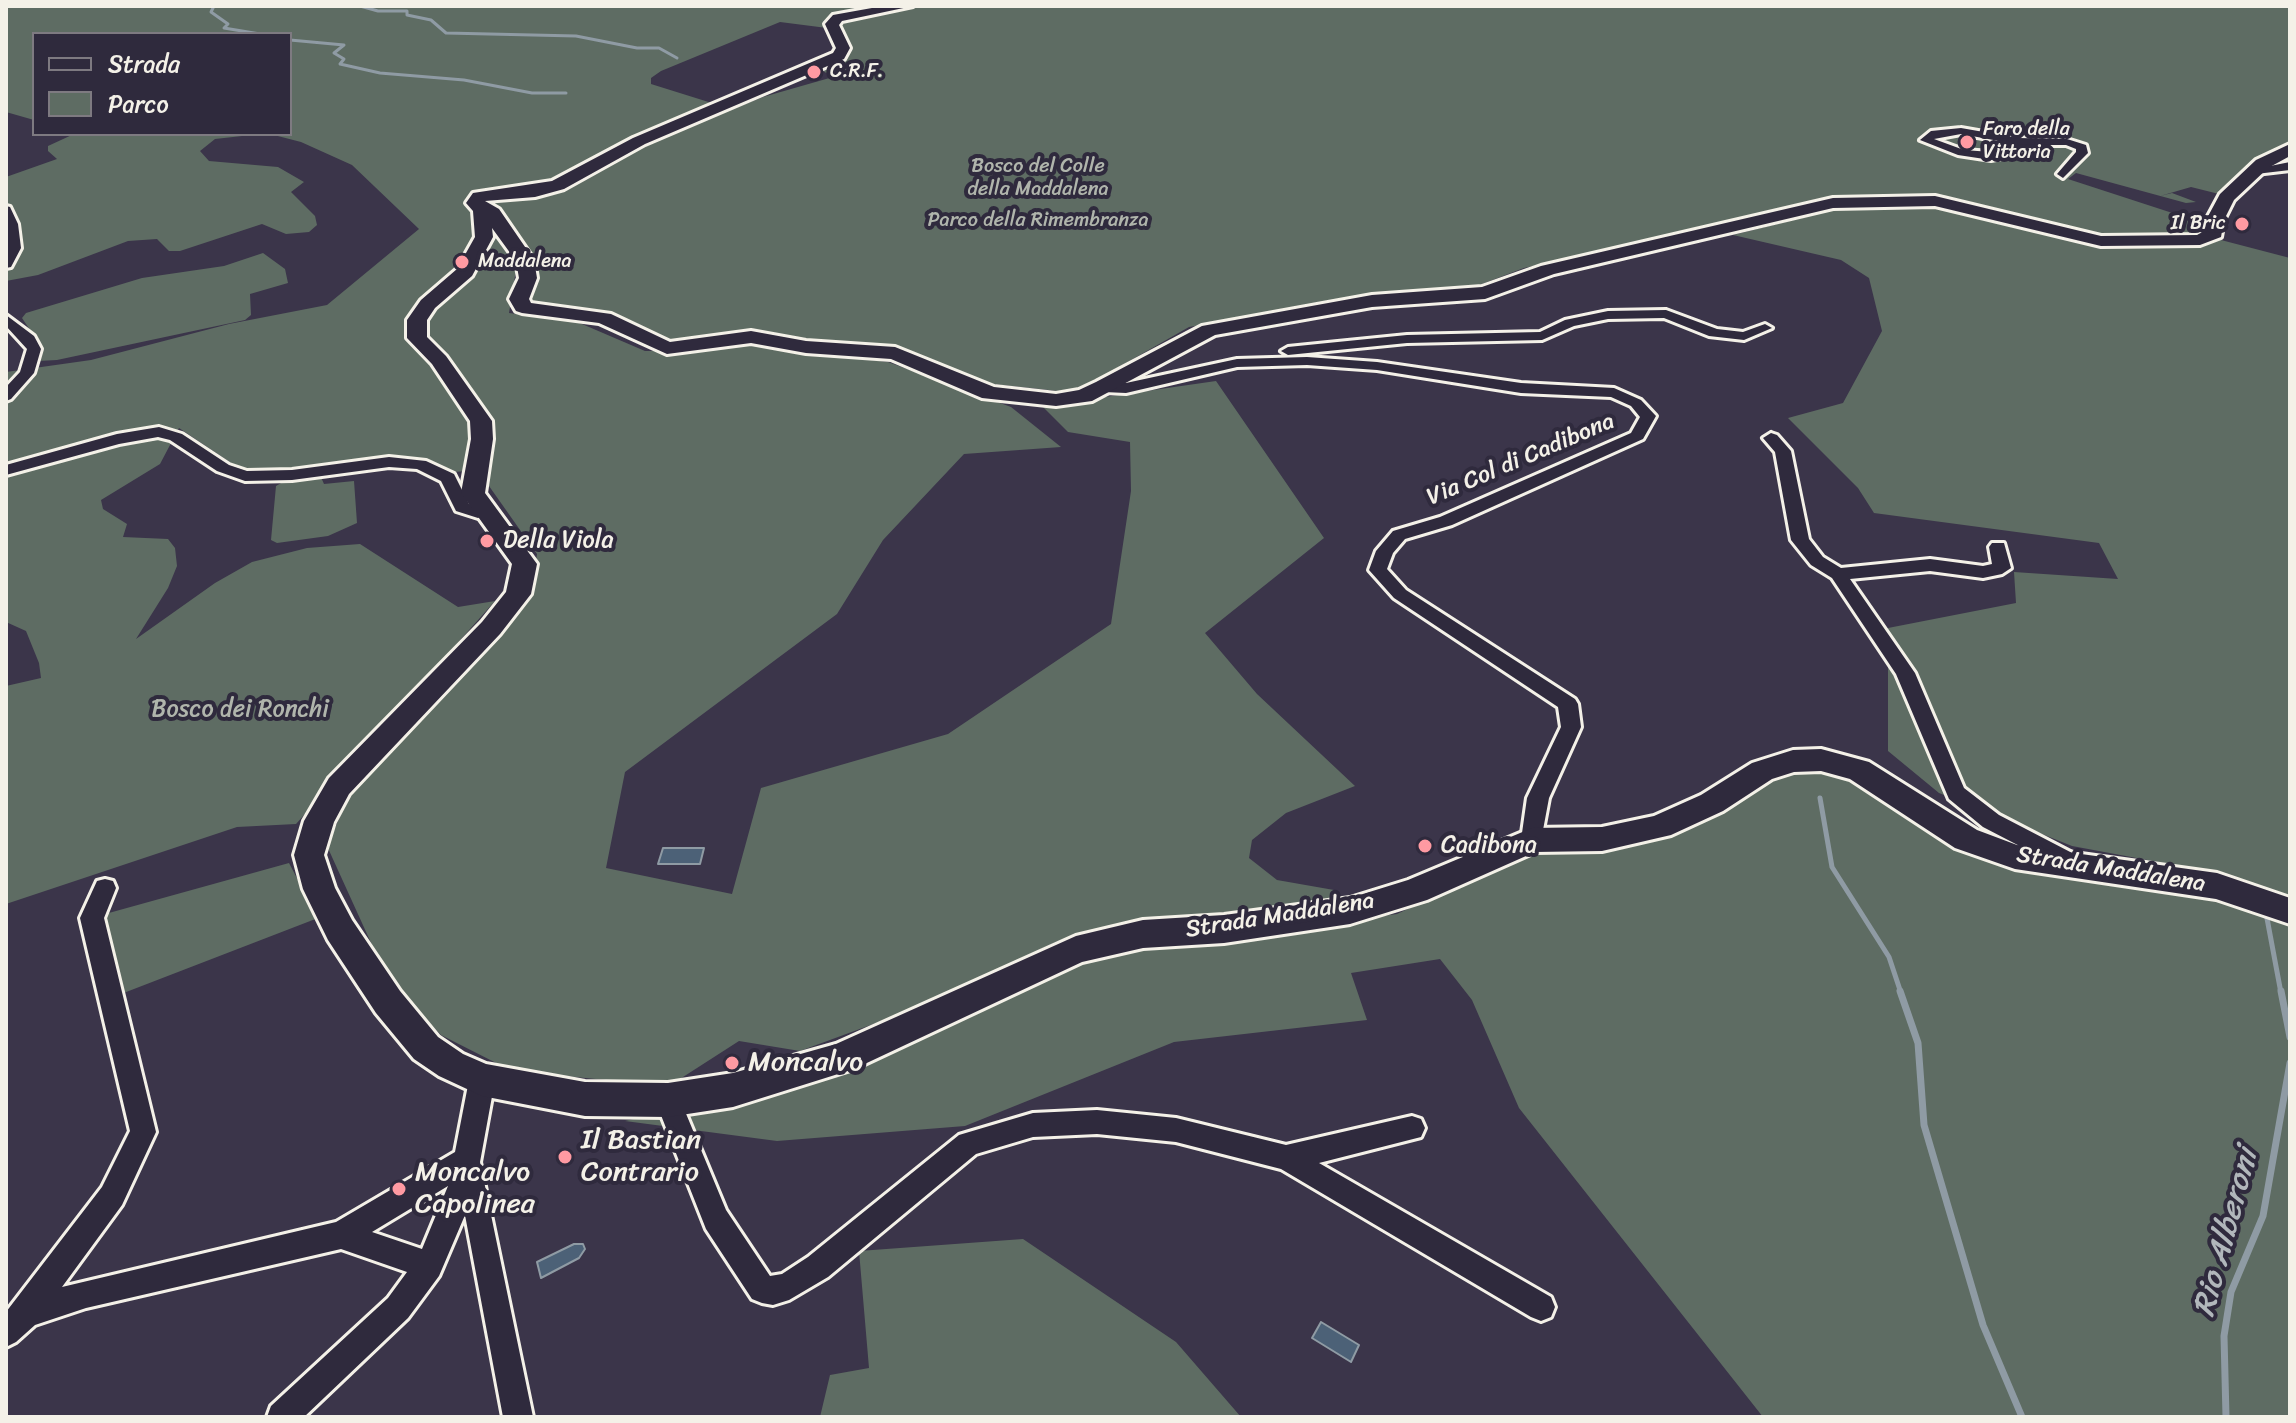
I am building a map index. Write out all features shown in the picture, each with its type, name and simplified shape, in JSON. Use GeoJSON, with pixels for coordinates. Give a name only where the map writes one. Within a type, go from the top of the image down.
{"type":"FeatureCollection","features":[{"type":"Feature","properties":{"kind":"street"},"geometry":{"type":"LineString","coordinates":[[906,6],[838,18],[832,24],[843,48],[839,56],[639,141],[551,188],[479,197],[475,203],[493,213],[527,265],[528,278],[519,299],[523,307],[604,318],[667,348],[751,337],[806,347],[895,353],[930,365],[966,384],[1005,397],[1071,399],[1104,387],[1209,330],[1372,301],[1485,293],[1548,270],[1833,203],[1935,201],[2101,241],[2200,240],[2213,236],[2220,206],[2252,173],[2290,149]]}},
{"type":"Feature","properties":{"kind":"street"},"geometry":{"type":"LineString","coordinates":[[2027,142],[1998,155],[1948,149],[1926,140],[1935,133],[1950,132],[2027,142],[2067,142],[2082,147],[2082,153],[2063,174]]}},
{"type":"Feature","properties":{"kind":"street"},"geometry":{"type":"LineString","coordinates":[[1948,149],[1980,151],[1988,146],[1981,139],[1950,132]]}},
{"type":"Feature","properties":{"kind":"street"},"geometry":{"type":"LineString","coordinates":[[2252,173],[2290,166]]}},
{"type":"Feature","properties":{"kind":"street","name":"Strada Maddalena"},"geometry":{"type":"LineString","coordinates":[[482,209],[484,237],[468,267],[428,304],[414,326],[417,338],[439,360],[481,421],[482,439],[472,487],[477,501],[525,564],[518,594],[491,628],[339,786],[319,821],[309,855],[319,889],[340,930],[388,1002],[426,1048],[482,1080],[585,1099],[668,1100],[733,1090],[842,1058],[1076,950],[1143,934],[1224,929],[1350,911],[1416,891],[1532,840],[1602,839],[1660,827],[1712,803],[1762,771],[1793,761],[1821,760],[1859,770],[1966,839],[1989,849],[2027,859],[2217,886],[2290,911]]}},
{"type":"Feature","properties":{"kind":"street"},"geometry":{"type":"LineString","coordinates":[[6,210],[14,248],[6,264]]}},
{"type":"Feature","properties":{"kind":"street","name":"Via Col di Cadibona"},"geometry":{"type":"LineString","coordinates":[[1104,387],[1126,388],[1289,351],[1346,343],[1542,336],[1570,323],[1608,315],[1666,314],[1714,333],[1744,336],[1765,328]]}},
{"type":"Feature","properties":{"kind":"street"},"geometry":{"type":"LineString","coordinates":[[6,319],[29,339],[34,349],[27,373],[6,396]]}},
{"type":"Feature","properties":{"kind":"street","name":"Via Col di Cadibona"},"geometry":{"type":"LineString","coordinates":[[1237,363],[1307,361],[1377,366],[1521,388],[1614,393],[1636,403],[1648,416],[1637,436],[1600,455],[1534,479],[1446,521],[1399,535],[1385,551],[1378,570],[1400,594],[1568,704],[1571,727],[1538,798],[1532,840]]}},
{"type":"Feature","properties":{"kind":"street"},"geometry":{"type":"LineString","coordinates":[[6,470],[117,439],[159,432],[176,437],[223,468],[245,476],[292,475],[389,462],[420,464],[448,478],[462,507],[478,513],[487,511]]}},
{"type":"Feature","properties":{"kind":"street"},"geometry":{"type":"LineString","coordinates":[[1771,438],[1783,451],[1800,540],[1817,561],[1838,574],[1905,673],[1918,700],[1940,764],[1956,793],[1991,821],[2079,866]]}},
{"type":"Feature","properties":{"kind":"street"},"geometry":{"type":"LineString","coordinates":[[1838,574],[1878,567],[1930,565],[1983,572],[2002,568],[1998,547]]}},
{"type":"Feature","properties":{"kind":"street"},"geometry":{"type":"LineString","coordinates":[[16,1322],[112,1196],[143,1132],[92,918],[105,888]]}},
{"type":"Feature","properties":{"kind":"street"},"geometry":{"type":"LineString","coordinates":[[282,1417],[398,1308],[429,1266],[461,1191],[482,1080]]}},
{"type":"Feature","properties":{"kind":"street"},"geometry":{"type":"LineString","coordinates":[[668,1100],[716,1219],[762,1289],[773,1291],[789,1286],[818,1267],[968,1144],[1033,1125],[1097,1122],[1176,1130],[1286,1158],[1541,1307]]}},
{"type":"Feature","properties":{"kind":"street"},"geometry":{"type":"LineString","coordinates":[[1286,1158],[1412,1128]]}},
{"type":"Feature","properties":{"kind":"street"},"geometry":{"type":"LineString","coordinates":[[16,1322],[86,1294],[341,1235],[467,1160]]}},
{"type":"Feature","properties":{"kind":"street"},"geometry":{"type":"LineString","coordinates":[[467,1160],[518,1417]]}},
{"type":"Feature","properties":{"kind":"street"},"geometry":{"type":"LineString","coordinates":[[341,1235],[429,1266]]}},
{"type":"Feature","properties":{"kind":"green space","name":"Bosco dei Ronchi"},"geometry":{"type":"Polygon","coordinates":[[[6,6],[888,6],[833,17],[827,28],[780,22],[661,71],[651,78],[651,84],[715,104],[625,140],[557,180],[528,188],[487,189],[468,198],[478,234],[462,268],[423,301],[404,327],[413,348],[431,360],[475,426],[468,471],[453,472],[414,459],[278,472],[240,469],[179,428],[160,464],[101,500],[103,509],[127,524],[123,537],[168,539],[175,548],[177,566],[168,588],[136,639],[215,583],[252,562],[307,548],[360,544],[458,607],[495,601],[296,824],[237,827],[6,904],[6,686],[41,678],[39,663],[26,631],[6,622],[6,372],[91,360],[229,324],[327,305],[419,229],[352,165],[301,142],[278,136],[292,136],[292,32],[32,32],[32,119],[6,112],[6,6]]]}},
{"type":"Feature","properties":{"kind":"green space"},"geometry":{"type":"Polygon","coordinates":[[[914,6],[2290,6],[2290,145],[2223,195],[2191,187],[2160,196],[2076,173],[2068,179],[2200,222],[2205,230],[2198,234],[2290,258],[2290,901],[2217,873],[2072,846],[1939,793],[1888,751],[1888,628],[2016,603],[2014,572],[2118,579],[2099,543],[1874,513],[1858,488],[1788,418],[1843,403],[1882,331],[1869,278],[1841,260],[1733,235],[1817,214],[1816,200],[1679,235],[1524,268],[1474,287],[1388,292],[1189,327],[1096,380],[1067,392],[983,383],[898,347],[825,342],[765,332],[678,340],[649,336],[534,304],[529,298],[533,287],[514,234],[500,208],[485,199],[538,195],[649,142],[763,97],[833,77],[818,68],[843,56],[838,24],[844,18],[914,6]]]}},
{"type":"Feature","properties":{"kind":"green space"},"geometry":{"type":"Polygon","coordinates":[[[70,136],[242,136],[215,139],[200,151],[209,161],[278,167],[304,182],[291,192],[315,216],[317,225],[309,232],[286,234],[262,224],[180,251],[169,251],[157,239],[128,241],[38,275],[6,281],[6,259],[17,256],[19,223],[6,201],[6,177],[57,159],[48,151],[48,146],[70,136]]]}},
{"type":"Feature","properties":{"kind":"green space"},"geometry":{"type":"Polygon","coordinates":[[[2172,193],[2196,202],[2186,203],[2160,196],[2172,193]]]}},
{"type":"Feature","properties":{"kind":"green space"},"geometry":{"type":"Polygon","coordinates":[[[488,218],[517,264],[509,313],[575,321],[645,351],[706,351],[745,344],[888,362],[1011,407],[1061,447],[964,454],[883,540],[837,614],[625,772],[606,868],[732,894],[761,788],[948,734],[1111,624],[1131,491],[1130,442],[1068,432],[1042,406],[1216,381],[1324,538],[1205,633],[1257,694],[1355,786],[1286,813],[1252,840],[1249,858],[1277,880],[1334,890],[1338,898],[1147,922],[1058,941],[906,1012],[800,1051],[739,1041],[669,1086],[512,1071],[441,1035],[387,978],[327,846],[354,785],[531,596],[537,554],[489,486],[492,417],[460,372],[427,341],[426,317],[484,256],[491,238],[488,218]]]}},
{"type":"Feature","properties":{"kind":"green space"},"geometry":{"type":"Polygon","coordinates":[[[263,253],[285,269],[288,283],[250,294],[251,315],[245,320],[57,360],[38,361],[40,345],[22,318],[26,313],[142,278],[224,266],[263,253]]]}},
{"type":"Feature","properties":{"kind":"green space"},"geometry":{"type":"Polygon","coordinates":[[[320,475],[324,484],[354,481],[357,523],[328,536],[277,543],[271,540],[276,486],[288,479],[320,475]]]}},
{"type":"Feature","properties":{"kind":"green space"},"geometry":{"type":"Polygon","coordinates":[[[1792,769],[1846,774],[1943,830],[2237,896],[2290,922],[2290,1417],[1763,1417],[1519,1108],[1472,1000],[1440,959],[1351,973],[1367,1020],[1174,1042],[965,1126],[777,1141],[625,1121],[836,1071],[1044,972],[1150,947],[1397,914],[1534,849],[1743,793],[1792,769]]]}},
{"type":"Feature","properties":{"kind":"green space"},"geometry":{"type":"Polygon","coordinates":[[[289,863],[318,918],[121,994],[98,916],[289,863]]]}},
{"type":"Feature","properties":{"kind":"green space"},"geometry":{"type":"Polygon","coordinates":[[[1023,1239],[1176,1342],[1241,1417],[820,1417],[830,1375],[869,1368],[859,1251],[1023,1239]]]}},
{"type":"Feature","properties":{"kind":"water"},"geometry":{"type":"Polygon","coordinates":[[[663,848],[704,848],[700,864],[658,864],[663,848]]]}},
{"type":"Feature","properties":{"kind":"water"},"geometry":{"type":"Polygon","coordinates":[[[574,1244],[583,1244],[585,1249],[579,1258],[541,1278],[537,1262],[574,1244]]]}},
{"type":"Feature","properties":{"kind":"water"},"geometry":{"type":"Polygon","coordinates":[[[1321,1322],[1359,1345],[1351,1362],[1312,1338],[1321,1322]]]}},
{"type":"Feature","properties":{"kind":"waterway"},"geometry":{"type":"LineString","coordinates":[[214,6],[211,12],[228,24],[224,28],[248,32]]}},
{"type":"Feature","properties":{"kind":"waterway"},"geometry":{"type":"LineString","coordinates":[[360,6],[378,11],[407,11],[407,15],[431,20],[446,33],[576,36],[637,48],[659,48],[677,58]]}},
{"type":"Feature","properties":{"kind":"waterway"},"geometry":{"type":"LineString","coordinates":[[292,40],[344,45],[334,53],[344,59],[340,64],[380,73],[464,80],[532,93],[566,93]]}},
{"type":"Feature","properties":{"kind":"waterway"},"geometry":{"type":"LineString","coordinates":[[1820,798],[1832,867],[1889,957],[1901,993]]}},
{"type":"Feature","properties":{"kind":"waterway","name":"Rio Alberoni"},"geometry":{"type":"LineString","coordinates":[[2266,913],[2281,993]]}},
{"type":"Feature","properties":{"kind":"waterway"},"geometry":{"type":"LineString","coordinates":[[1900,991],[1918,1043],[1924,1125],[1983,1325],[2022,1417]]}},
{"type":"Feature","properties":{"kind":"waterway","name":"Rio Alberoni"},"geometry":{"type":"LineString","coordinates":[[2281,991],[2290,1037]]}},
{"type":"Feature","properties":{"kind":"waterway","name":"Rio Alberoni"},"geometry":{"type":"LineString","coordinates":[[2226,1417],[2224,1336],[2231,1292],[2263,1216],[2290,1063]]}},
{"type":"Feature","properties":{"kind":"place","name":"C.R.F."},"geometry":{"type":"Point","coordinates":[814,72]}},
{"type":"Feature","properties":{"kind":"place","name":"Faro della Vittoria"},"geometry":{"type":"Point","coordinates":[1967,142]}},
{"type":"Feature","properties":{"kind":"place","name":"Il Bric"},"geometry":{"type":"Point","coordinates":[2242,224]}},
{"type":"Feature","properties":{"kind":"place","name":"Maddalena"},"geometry":{"type":"Point","coordinates":[462,262]}},
{"type":"Feature","properties":{"kind":"place","name":"Della Viola"},"geometry":{"type":"Point","coordinates":[487,541]}},
{"type":"Feature","properties":{"kind":"place","name":"Cadibona"},"geometry":{"type":"Point","coordinates":[1425,846]}},
{"type":"Feature","properties":{"kind":"place","name":"Moncalvo"},"geometry":{"type":"Point","coordinates":[732,1063]}},
{"type":"Feature","properties":{"kind":"place","name":"Il Bastian Contrario"},"geometry":{"type":"Point","coordinates":[565,1157]}},
{"type":"Feature","properties":{"kind":"place","name":"Moncalvo Capolinea"},"geometry":{"type":"Point","coordinates":[399,1189]}},
{"type":"Feature","properties":{"kind":"park label","name":"Bosco del Colle della Maddalena"},"geometry":{"type":"Point","coordinates":[1038,178]}},
{"type":"Feature","properties":{"kind":"park label","name":"Parco della Rimembranza"},"geometry":{"type":"Point","coordinates":[1038,221]}}]}
